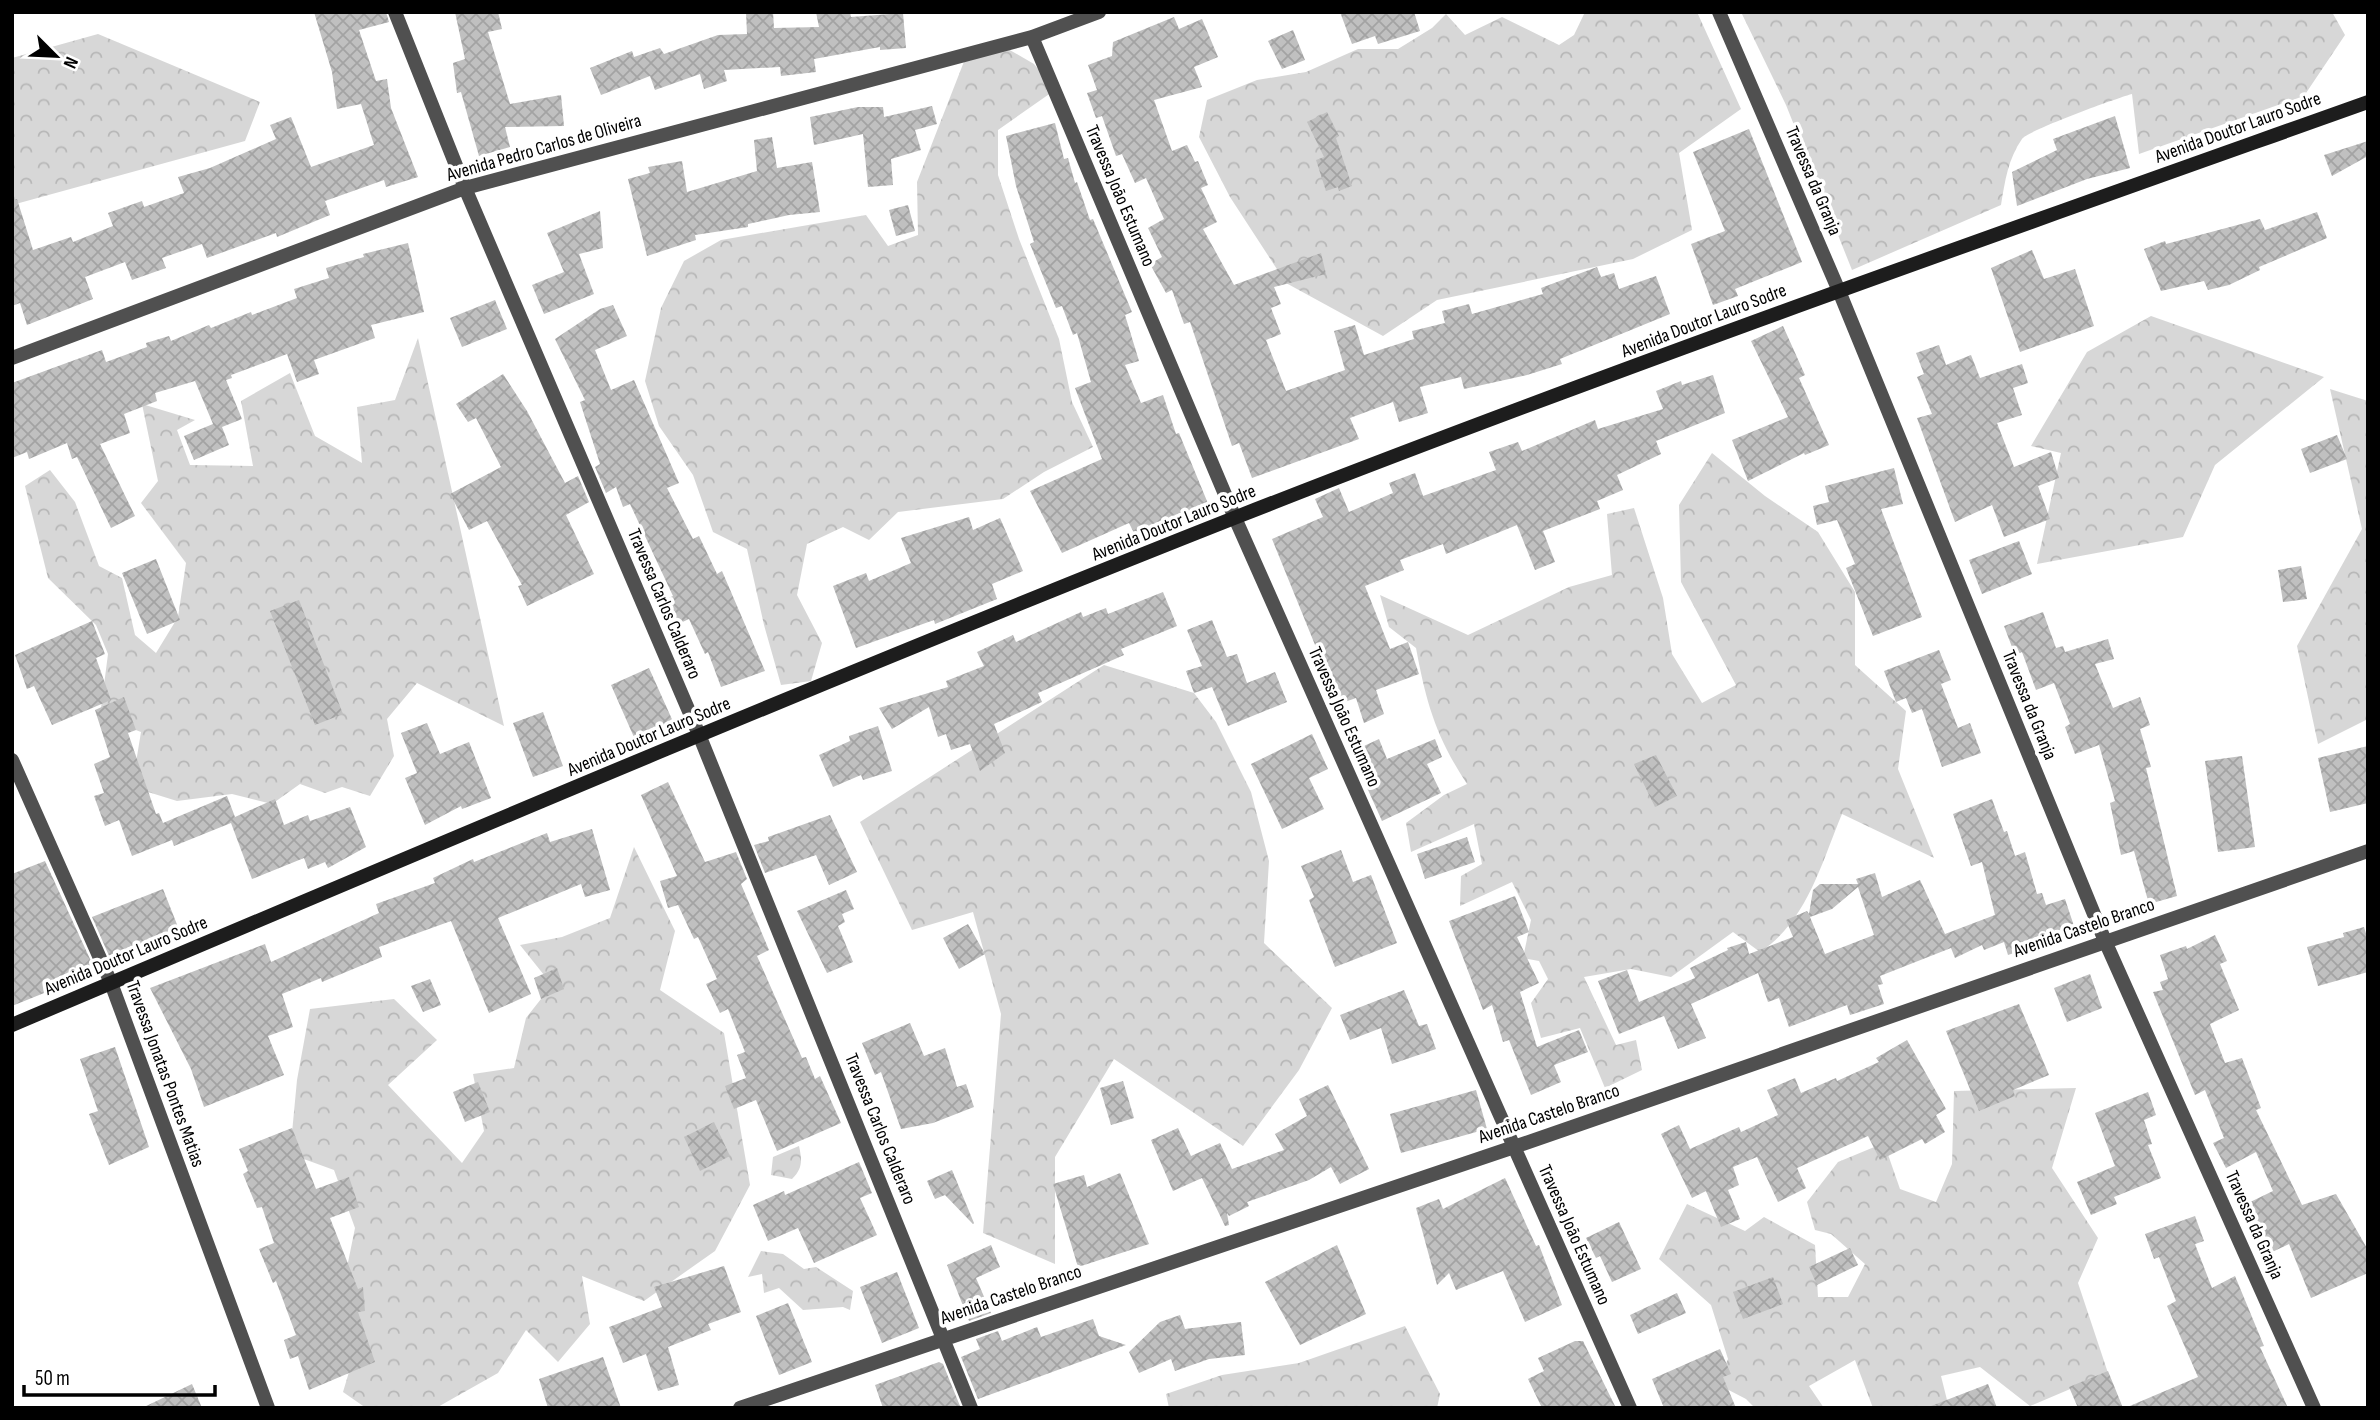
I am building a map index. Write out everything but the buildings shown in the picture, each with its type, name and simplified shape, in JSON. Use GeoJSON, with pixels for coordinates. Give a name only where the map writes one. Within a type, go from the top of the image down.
{"type":"FeatureCollection","features":[{"type":"Feature","properties":{"kind":"street","name":"Travessa Carlos Calderaro"},"geometry":{"type":"LineString","coordinates":[[395,12],[465,188],[700,737],[971,1408]]}},
{"type":"Feature","properties":{"kind":"street","name":"Avenida Pedro Carlos de Oliveira"},"geometry":{"type":"LineString","coordinates":[[12,358],[465,188],[1032,37],[1098,12]]}},
{"type":"Feature","properties":{"kind":"street","name":"Travessa da Granja"},"geometry":{"type":"LineString","coordinates":[[1719,12],[1839,291],[2105,941],[2314,1408]]}},
{"type":"Feature","properties":{"kind":"street","name":"Travessa João Estumano"},"geometry":{"type":"LineString","coordinates":[[1032,37],[1235,518],[1630,1408]]}},
{"type":"Feature","properties":{"kind":"street","name":"Avenida Doutor Lauro Sodre"},"geometry":{"type":"LineString","coordinates":[[12,1024],[700,737],[1235,518],[1839,291],[2368,102]]}},
{"type":"Feature","properties":{"kind":"street","name":"Travessa Jonatas Pontes Matias"},"geometry":{"type":"LineString","coordinates":[[12,760],[111,983],[268,1408]]}},
{"type":"Feature","properties":{"kind":"street","name":"Avenida Castelo Branco"},"geometry":{"type":"LineString","coordinates":[[740,1408],[1514,1147],[2368,851]]}},
{"type":"Feature","properties":{"kind":"green space"},"geometry":{"type":"Polygon","coordinates":[[[1585,12],[1697,12],[1741,109],[1679,153],[1692,230],[1633,259],[1437,300],[1383,336],[1286,283],[1230,197],[1199,137],[1207,100],[1257,80],[1306,72],[1358,49],[1398,49],[1432,28],[1446,14],[1465,35],[1502,17],[1559,45],[1574,35],[1585,12]]]}},
{"type":"Feature","properties":{"kind":"green space"},"geometry":{"type":"Polygon","coordinates":[[[1741,12],[2332,12],[2345,35],[2304,96],[2139,154],[2132,94],[2040,129],[2022,139],[2013,154],[2001,205],[1852,270],[1786,105],[1741,12]]]}},
{"type":"Feature","properties":{"kind":"green space"},"geometry":{"type":"Polygon","coordinates":[[[98,34],[260,102],[245,141],[12,205],[12,58],[98,34]]]}},
{"type":"Feature","properties":{"kind":"green space"},"geometry":{"type":"Polygon","coordinates":[[[1008,49],[1034,64],[1055,90],[998,130],[998,175],[1019,239],[1059,339],[1072,402],[1093,447],[1044,472],[1003,499],[898,512],[869,540],[843,527],[807,544],[797,595],[822,643],[811,681],[781,685],[747,549],[713,532],[693,475],[659,426],[645,381],[661,308],[684,261],[721,240],[866,215],[888,246],[918,235],[917,182],[965,59],[1008,49]]]}},
{"type":"Feature","properties":{"kind":"green space"},"geometry":{"type":"Polygon","coordinates":[[[2151,316],[2324,377],[2215,465],[2183,537],[2037,564],[2061,453],[2031,446],[2087,352],[2151,316]]]}},
{"type":"Feature","properties":{"kind":"green space"},"geometry":{"type":"Polygon","coordinates":[[[418,338],[504,726],[417,683],[387,719],[394,756],[370,796],[342,787],[325,793],[300,784],[272,804],[232,794],[177,801],[132,787],[141,732],[100,716],[108,654],[96,625],[48,578],[25,486],[50,470],[75,502],[99,566],[122,578],[135,635],[156,653],[178,617],[186,563],[141,503],[158,481],[142,404],[195,420],[177,430],[190,465],[253,466],[241,401],[290,373],[315,436],[362,463],[357,407],[395,400],[418,338]]]}},
{"type":"Feature","properties":{"kind":"green space"},"geometry":{"type":"Polygon","coordinates":[[[2330,389],[2368,401],[2368,719],[2318,744],[2297,646],[2362,529],[2330,389]]]}},
{"type":"Feature","properties":{"kind":"green space"},"geometry":{"type":"Polygon","coordinates":[[[1712,453],[1765,496],[1818,532],[1855,592],[1855,665],[1906,711],[1898,769],[1934,858],[1842,814],[1801,908],[1790,924],[1760,952],[1733,932],[1671,977],[1631,969],[1584,977],[1616,1045],[1636,1040],[1642,1070],[1605,1088],[1580,1028],[1541,1038],[1531,1003],[1548,979],[1539,961],[1523,958],[1531,920],[1512,882],[1460,906],[1461,876],[1482,864],[1474,824],[1411,852],[1406,823],[1444,795],[1467,784],[1447,751],[1434,719],[1416,648],[1389,627],[1380,595],[1468,635],[1569,587],[1612,575],[1607,514],[1634,508],[1663,598],[1672,654],[1702,703],[1736,685],[1681,582],[1679,505],[1712,453]]]}},
{"type":"Feature","properties":{"kind":"green space"},"geometry":{"type":"Polygon","coordinates":[[[1104,665],[1194,693],[1216,722],[1251,792],[1269,861],[1264,943],[1332,1008],[1299,1070],[1243,1146],[1114,1059],[1055,1157],[1055,1264],[983,1233],[1001,1014],[973,912],[912,930],[860,822],[1104,665]]]}},
{"type":"Feature","properties":{"kind":"green space"},"geometry":{"type":"Polygon","coordinates":[[[634,847],[675,931],[660,990],[724,1033],[750,1185],[715,1251],[644,1301],[582,1276],[590,1324],[558,1362],[526,1330],[498,1373],[436,1408],[366,1408],[343,1392],[355,1352],[343,1287],[355,1228],[334,1170],[290,1154],[297,1080],[310,1009],[394,999],[437,1040],[388,1085],[462,1163],[484,1131],[473,1074],[514,1068],[526,1018],[552,985],[520,945],[562,937],[610,918],[634,847]]]}},
{"type":"Feature","properties":{"kind":"green space"},"geometry":{"type":"Polygon","coordinates":[[[2076,1088],[2052,1168],[2098,1238],[2078,1283],[2108,1373],[2030,1406],[1980,1367],[1941,1376],[1949,1408],[1873,1408],[1855,1360],[1809,1386],[1824,1408],[1755,1408],[1746,1399],[1717,1384],[1728,1359],[1711,1305],[1659,1259],[1687,1204],[1745,1231],[1764,1217],[1815,1245],[1818,1297],[1848,1297],[1865,1264],[1831,1234],[1815,1230],[1807,1202],[1838,1162],[1884,1143],[1900,1189],[1936,1202],[1952,1164],[1954,1091],[2076,1088]]]}},
{"type":"Feature","properties":{"kind":"green space"},"geometry":{"type":"Polygon","coordinates":[[[799,1146],[801,1164],[792,1179],[771,1175],[773,1157],[799,1146]]]}},
{"type":"Feature","properties":{"kind":"green space"},"geometry":{"type":"Polygon","coordinates":[[[761,1251],[783,1254],[804,1269],[816,1267],[853,1291],[850,1310],[843,1307],[803,1310],[779,1288],[764,1293],[762,1274],[748,1277],[761,1251]]]}},
{"type":"Feature","properties":{"kind":"green space"},"geometry":{"type":"Polygon","coordinates":[[[1405,1326],[1440,1394],[1437,1408],[1169,1408],[1166,1394],[1222,1375],[1299,1363],[1405,1326]]]}}]}
